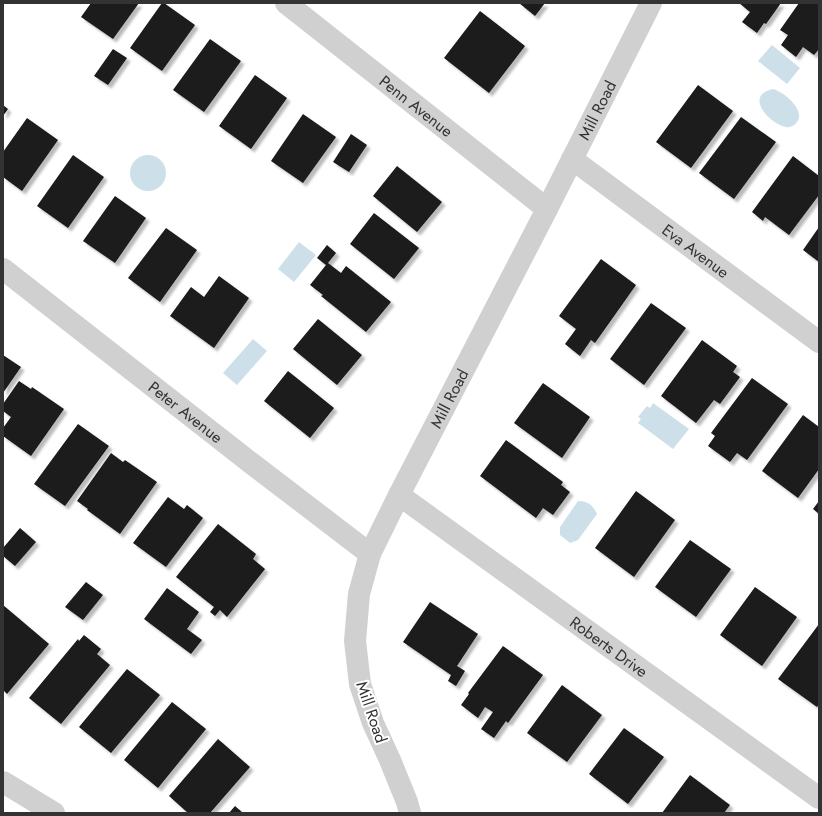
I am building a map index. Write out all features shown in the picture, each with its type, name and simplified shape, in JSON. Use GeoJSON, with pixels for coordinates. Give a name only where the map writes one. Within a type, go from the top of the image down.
{"type":"FeatureCollection","features":[{"type":"Feature","properties":{"kind":"street","name":"Penn Avenue"},"geometry":{"type":"LineString","coordinates":[[286,3],[547,209]]}},
{"type":"Feature","properties":{"kind":"street","name":"Mill Road"},"geometry":{"type":"LineString","coordinates":[[410,813],[393,767],[372,723],[360,684],[355,641],[359,594],[370,554],[652,3]]}},
{"type":"Feature","properties":{"kind":"street","name":"Eva Avenue"},"geometry":{"type":"LineString","coordinates":[[572,160],[819,342]]}},
{"type":"Feature","properties":{"kind":"street","name":"Peter Avenue"},"geometry":{"type":"LineString","coordinates":[[3,269],[244,459],[370,554]]}},
{"type":"Feature","properties":{"kind":"street","name":"Roberts Drive"},"geometry":{"type":"LineString","coordinates":[[399,495],[819,798]]}},
{"type":"Feature","properties":{"kind":"street"},"geometry":{"type":"LineString","coordinates":[[3,782],[54,813]]}},
{"type":"Feature","properties":{"kind":"water"},"geometry":{"type":"Polygon","coordinates":[[[772,45],[800,68],[787,84],[758,61],[772,45]]]}},
{"type":"Feature","properties":{"kind":"water"},"geometry":{"type":"Polygon","coordinates":[[[773,89],[788,98],[799,112],[799,117],[794,125],[783,127],[764,112],[760,105],[760,98],[764,93],[773,89]]]}},
{"type":"Feature","properties":{"kind":"water"},"geometry":{"type":"Polygon","coordinates":[[[148,155],[158,158],[163,163],[166,173],[163,183],[158,188],[148,191],[138,188],[133,183],[130,173],[133,163],[138,158],[148,155]]]}},
{"type":"Feature","properties":{"kind":"water"},"geometry":{"type":"Polygon","coordinates":[[[299,242],[316,255],[294,282],[278,269],[299,242]]]}},
{"type":"Feature","properties":{"kind":"water"},"geometry":{"type":"Polygon","coordinates":[[[253,339],[267,351],[237,385],[223,373],[253,339]]]}},
{"type":"Feature","properties":{"kind":"water"},"geometry":{"type":"Polygon","coordinates":[[[653,403],[689,429],[673,449],[638,423],[641,419],[638,417],[647,406],[650,408],[653,403]]]}},
{"type":"Feature","properties":{"kind":"water"},"geometry":{"type":"Polygon","coordinates":[[[578,501],[590,504],[597,514],[578,540],[570,543],[560,535],[560,527],[578,501]]]}},
{"type":"Feature","properties":{"kind":"building"},"geometry":{"type":"Polygon","coordinates":[[[91,3],[139,3],[113,39],[81,17],[91,3]]]}},
{"type":"Feature","properties":{"kind":"building"},"geometry":{"type":"Polygon","coordinates":[[[162,3],[195,25],[162,71],[130,48],[162,3]]]}},
{"type":"Feature","properties":{"kind":"building"},"geometry":{"type":"Polygon","coordinates":[[[519,3],[545,3],[535,16],[519,3]]]}},
{"type":"Feature","properties":{"kind":"building"},"geometry":{"type":"Polygon","coordinates":[[[739,3],[781,3],[766,24],[764,23],[757,33],[742,22],[750,12],[739,3]]]}},
{"type":"Feature","properties":{"kind":"building"},"geometry":{"type":"Polygon","coordinates":[[[799,3],[819,3],[819,49],[814,55],[803,47],[796,57],[781,45],[788,35],[780,30],[799,3]]]}},
{"type":"Feature","properties":{"kind":"building"},"geometry":{"type":"Polygon","coordinates":[[[480,11],[525,46],[489,93],[444,58],[480,11]]]}},
{"type":"Feature","properties":{"kind":"building"},"geometry":{"type":"Polygon","coordinates":[[[210,39],[241,61],[204,112],[173,90],[210,39]]]}},
{"type":"Feature","properties":{"kind":"building"},"geometry":{"type":"Polygon","coordinates":[[[113,49],[127,58],[108,85],[94,76],[113,49]]]}},
{"type":"Feature","properties":{"kind":"building"},"geometry":{"type":"Polygon","coordinates":[[[255,75],[287,98],[251,149],[219,126],[255,75]]]}},
{"type":"Feature","properties":{"kind":"building"},"geometry":{"type":"Polygon","coordinates":[[[698,85],[733,111],[691,168],[656,142],[698,85]]]}},
{"type":"Feature","properties":{"kind":"building"},"geometry":{"type":"Polygon","coordinates":[[[3,105],[8,109],[3,116],[3,105]]]}},
{"type":"Feature","properties":{"kind":"building"},"geometry":{"type":"Polygon","coordinates":[[[303,114],[336,137],[303,183],[271,161],[303,114]]]}},
{"type":"Feature","properties":{"kind":"building"},"geometry":{"type":"Polygon","coordinates":[[[741,117],[776,142],[734,199],[699,173],[741,117]]]}},
{"type":"Feature","properties":{"kind":"building"},"geometry":{"type":"Polygon","coordinates":[[[27,118],[58,140],[22,191],[3,177],[3,152],[27,118]]]}},
{"type":"Feature","properties":{"kind":"building"},"geometry":{"type":"Polygon","coordinates":[[[351,134],[367,145],[349,172],[333,162],[351,134]]]}},
{"type":"Feature","properties":{"kind":"building"},"geometry":{"type":"Polygon","coordinates":[[[73,155],[104,177],[68,228],[37,206],[73,155]]]}},
{"type":"Feature","properties":{"kind":"building"},"geometry":{"type":"Polygon","coordinates":[[[793,156],[819,176],[819,195],[789,235],[765,217],[763,221],[752,212],[793,156]]]}},
{"type":"Feature","properties":{"kind":"building"},"geometry":{"type":"Polygon","coordinates":[[[397,166],[442,202],[417,232],[373,196],[397,166]]]}},
{"type":"Feature","properties":{"kind":"building"},"geometry":{"type":"Polygon","coordinates":[[[115,196],[146,218],[115,263],[83,241],[115,196]]]}},
{"type":"Feature","properties":{"kind":"building"},"geometry":{"type":"Polygon","coordinates":[[[374,213],[419,248],[394,279],[350,244],[374,213]]]}},
{"type":"Feature","properties":{"kind":"building"},"geometry":{"type":"Polygon","coordinates":[[[819,227],[819,262],[803,250],[819,227]]]}},
{"type":"Feature","properties":{"kind":"building"},"geometry":{"type":"Polygon","coordinates":[[[166,228],[197,250],[160,302],[128,278],[166,228]]]}},
{"type":"Feature","properties":{"kind":"building"},"geometry":{"type":"Polygon","coordinates":[[[327,245],[336,253],[328,263],[341,273],[346,266],[391,302],[366,332],[321,296],[323,295],[310,285],[326,265],[317,258],[327,245]]]}},
{"type":"Feature","properties":{"kind":"building"},"geometry":{"type":"Polygon","coordinates":[[[601,259],[636,285],[595,343],[591,340],[580,356],[565,344],[576,329],[559,316],[601,259]]]}},
{"type":"Feature","properties":{"kind":"building"},"geometry":{"type":"Polygon","coordinates":[[[219,276],[249,298],[214,348],[170,316],[191,287],[204,297],[219,276]]]}},
{"type":"Feature","properties":{"kind":"building"},"geometry":{"type":"Polygon","coordinates":[[[651,303],[686,328],[644,385],[610,359],[651,303]]]}},
{"type":"Feature","properties":{"kind":"building"},"geometry":{"type":"Polygon","coordinates":[[[318,319],[362,355],[337,385],[293,349],[318,319]]]}},
{"type":"Feature","properties":{"kind":"building"},"geometry":{"type":"Polygon","coordinates":[[[702,340],[737,366],[733,372],[740,377],[720,404],[714,400],[696,423],[661,396],[702,340]]]}},
{"type":"Feature","properties":{"kind":"building"},"geometry":{"type":"Polygon","coordinates":[[[3,355],[21,367],[3,393],[3,355]]]}},
{"type":"Feature","properties":{"kind":"building"},"geometry":{"type":"Polygon","coordinates":[[[288,371],[334,408],[310,438],[264,401],[288,371]]]}},
{"type":"Feature","properties":{"kind":"building"},"geometry":{"type":"Polygon","coordinates":[[[752,378],[788,404],[747,460],[737,453],[730,462],[708,446],[715,436],[711,433],[752,378]]]}},
{"type":"Feature","properties":{"kind":"building"},"geometry":{"type":"Polygon","coordinates":[[[19,381],[31,389],[32,387],[64,409],[31,456],[3,436],[3,428],[11,417],[3,411],[3,404],[19,381]]]}},
{"type":"Feature","properties":{"kind":"building"},"geometry":{"type":"Polygon","coordinates":[[[543,383],[590,417],[562,458],[514,423],[543,383]]]}},
{"type":"Feature","properties":{"kind":"building"},"geometry":{"type":"Polygon","coordinates":[[[803,415],[819,427],[819,469],[798,498],[762,471],[803,415]]]}},
{"type":"Feature","properties":{"kind":"building"},"geometry":{"type":"Polygon","coordinates":[[[78,424],[109,446],[65,506],[34,484],[78,424]]]}},
{"type":"Feature","properties":{"kind":"building"},"geometry":{"type":"Polygon","coordinates":[[[506,440],[563,482],[561,485],[570,492],[553,515],[543,508],[536,518],[480,476],[506,440]]]}},
{"type":"Feature","properties":{"kind":"building"},"geometry":{"type":"Polygon","coordinates":[[[111,453],[123,462],[125,460],[157,482],[120,534],[77,501],[111,453]]]}},
{"type":"Feature","properties":{"kind":"building"},"geometry":{"type":"Polygon","coordinates":[[[636,491],[675,520],[634,577],[595,548],[636,491]]]}},
{"type":"Feature","properties":{"kind":"building"},"geometry":{"type":"Polygon","coordinates":[[[168,497],[184,509],[187,505],[203,518],[166,567],[133,543],[168,497]]]}},
{"type":"Feature","properties":{"kind":"building"},"geometry":{"type":"Polygon","coordinates":[[[819,501],[819,514],[813,509],[819,501]]]}},
{"type":"Feature","properties":{"kind":"building"},"geometry":{"type":"Polygon","coordinates":[[[218,524],[256,554],[253,559],[265,569],[227,617],[220,610],[215,616],[210,612],[214,607],[176,577],[218,524]]]}},
{"type":"Feature","properties":{"kind":"building"},"geometry":{"type":"Polygon","coordinates":[[[20,528],[36,542],[15,566],[3,556],[3,548],[20,528]]]}},
{"type":"Feature","properties":{"kind":"building"},"geometry":{"type":"Polygon","coordinates":[[[690,540],[731,569],[696,617],[655,587],[690,540]]]}},
{"type":"Feature","properties":{"kind":"building"},"geometry":{"type":"Polygon","coordinates":[[[86,582],[103,595],[83,620],[65,607],[86,582]]]}},
{"type":"Feature","properties":{"kind":"building"},"geometry":{"type":"Polygon","coordinates":[[[755,587],[797,617],[762,666],[720,635],[755,587]]]}},
{"type":"Feature","properties":{"kind":"building"},"geometry":{"type":"Polygon","coordinates":[[[167,588],[199,612],[187,629],[202,640],[191,654],[144,619],[167,588]]]}},
{"type":"Feature","properties":{"kind":"building"},"geometry":{"type":"Polygon","coordinates":[[[430,602],[478,634],[457,666],[465,671],[456,686],[448,681],[451,675],[403,642],[430,602]]]}},
{"type":"Feature","properties":{"kind":"building"},"geometry":{"type":"Polygon","coordinates":[[[3,605],[49,644],[7,694],[3,690],[3,605]]]}},
{"type":"Feature","properties":{"kind":"building"},"geometry":{"type":"Polygon","coordinates":[[[819,624],[819,704],[817,707],[778,679],[819,624]]]}},
{"type":"Feature","properties":{"kind":"building"},"geometry":{"type":"Polygon","coordinates":[[[84,635],[101,649],[97,654],[110,665],[61,724],[29,698],[78,639],[79,641],[84,635]]]}},
{"type":"Feature","properties":{"kind":"building"},"geometry":{"type":"Polygon","coordinates":[[[503,646],[543,675],[508,723],[506,721],[494,738],[481,729],[493,712],[485,707],[478,718],[461,705],[469,694],[468,693],[503,646]]]}},
{"type":"Feature","properties":{"kind":"building"},"geometry":{"type":"Polygon","coordinates":[[[127,669],[160,695],[111,753],[79,727],[127,669]]]}},
{"type":"Feature","properties":{"kind":"building"},"geometry":{"type":"Polygon","coordinates":[[[562,685],[602,715],[567,762],[527,733],[562,685]]]}},
{"type":"Feature","properties":{"kind":"building"},"geometry":{"type":"Polygon","coordinates":[[[172,702],[206,729],[158,788],[124,760],[172,702]]]}},
{"type":"Feature","properties":{"kind":"building"},"geometry":{"type":"Polygon","coordinates":[[[624,728],[664,757],[628,804],[589,774],[624,728]]]}},
{"type":"Feature","properties":{"kind":"building"},"geometry":{"type":"Polygon","coordinates":[[[218,739],[250,767],[210,813],[188,813],[169,796],[218,739]]]}},
{"type":"Feature","properties":{"kind":"building"},"geometry":{"type":"Polygon","coordinates":[[[690,775],[730,805],[724,813],[662,813],[690,775]]]}},
{"type":"Feature","properties":{"kind":"building"},"geometry":{"type":"Polygon","coordinates":[[[235,806],[243,813],[229,813],[235,806]]]}}]}
